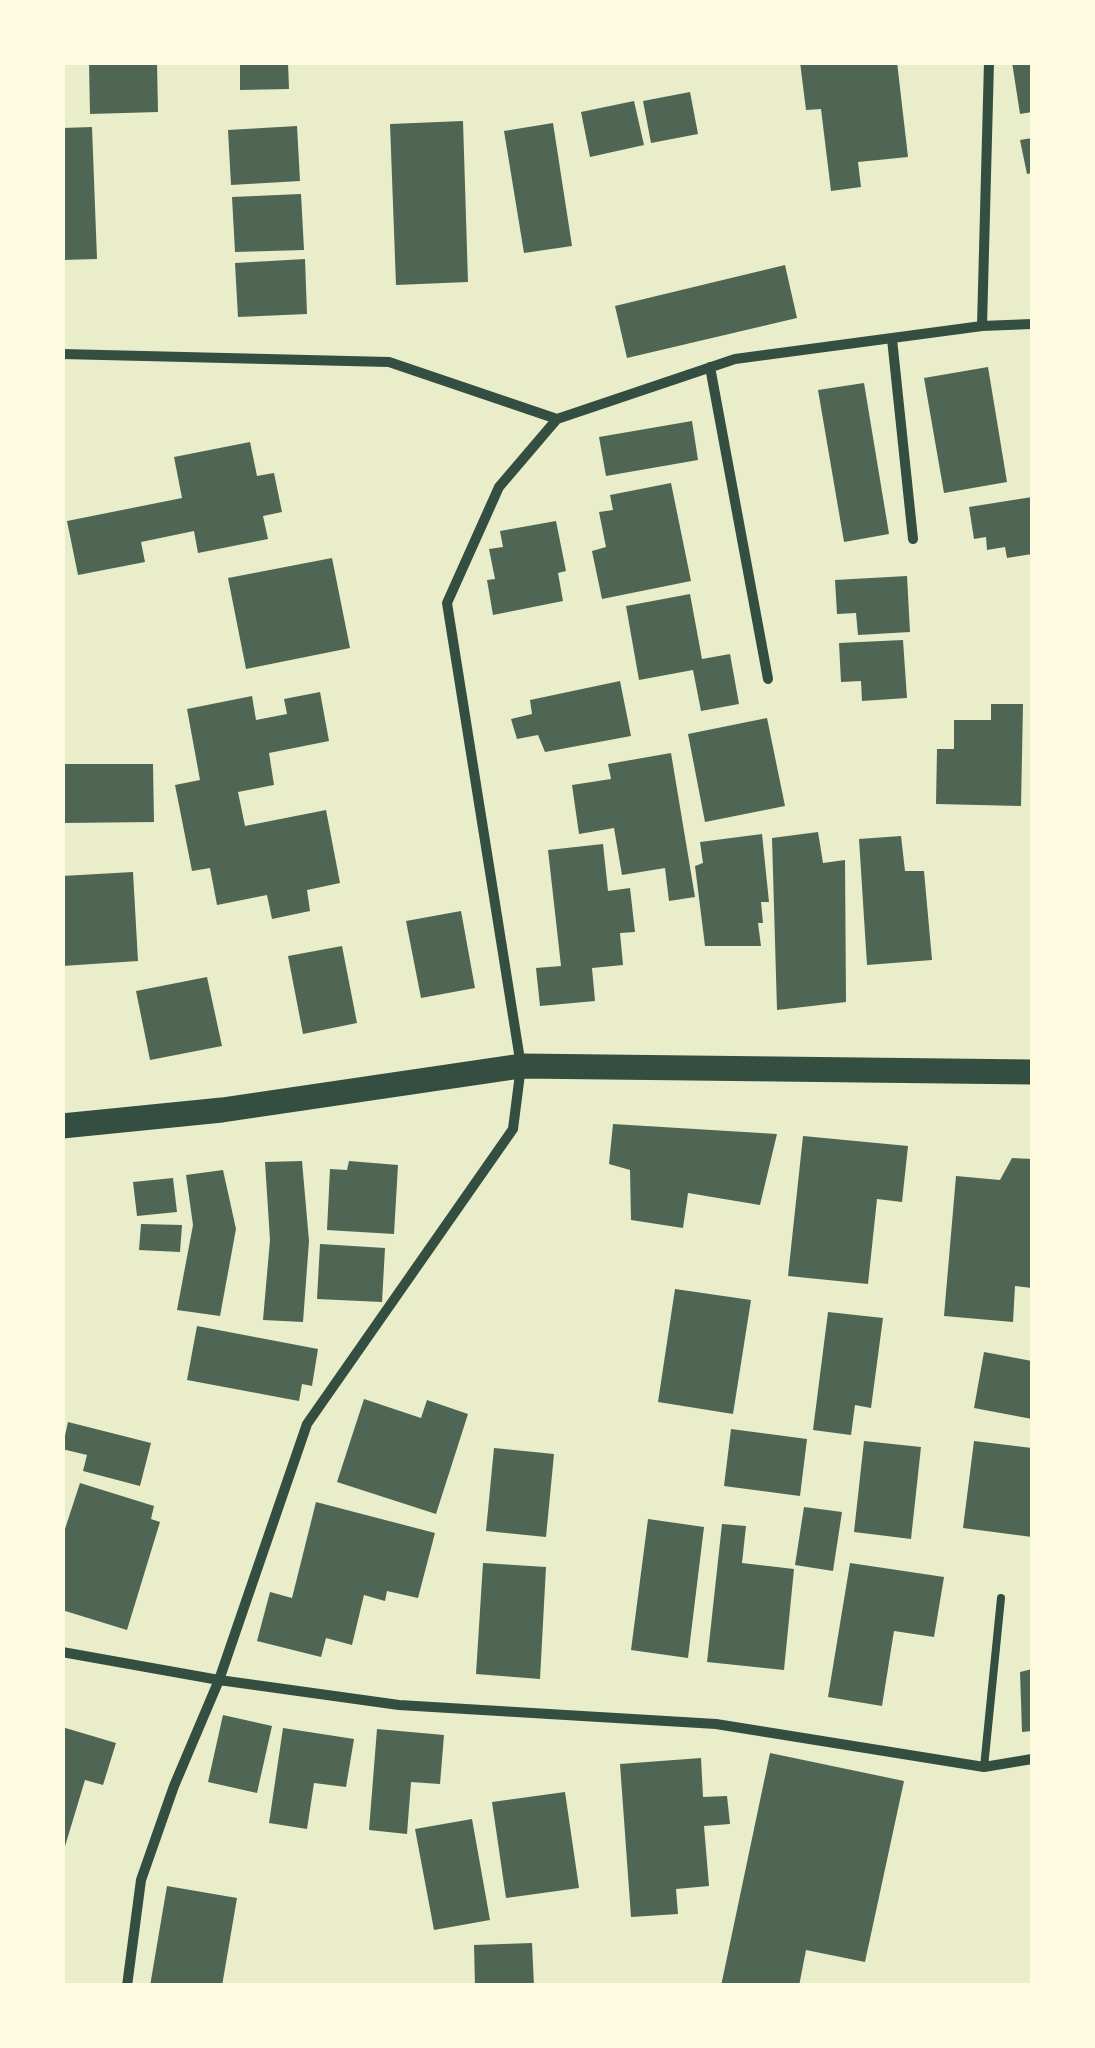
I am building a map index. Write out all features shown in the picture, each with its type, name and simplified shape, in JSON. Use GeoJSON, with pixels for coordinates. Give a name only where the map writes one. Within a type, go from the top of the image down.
{"type":"FeatureCollection","features":[{"type":"Feature","properties":{"kind":"main road"},"geometry":{"type":"LineString","coordinates":[[62,1126],[222,1110],[520,1066],[1032,1072]]}},
{"type":"Feature","properties":{"kind":"street"},"geometry":{"type":"LineString","coordinates":[[982,326],[988,62]]}},
{"type":"Feature","properties":{"kind":"street"},"geometry":{"type":"LineString","coordinates":[[127,1986],[141,1880],[174,1786],[219,1680],[307,1424],[513,1129],[520,1066],[447,603],[499,488],[557,418],[735,359],[982,326],[1032,324]]}},
{"type":"Feature","properties":{"kind":"street"},"geometry":{"type":"LineString","coordinates":[[892,338],[913,539]]}},
{"type":"Feature","properties":{"kind":"street"},"geometry":{"type":"LineString","coordinates":[[62,354],[388,362],[557,418]]}},
{"type":"Feature","properties":{"kind":"street"},"geometry":{"type":"LineString","coordinates":[[710,368],[768,679]]}},
{"type":"Feature","properties":{"kind":"street"},"geometry":{"type":"LineString","coordinates":[[62,1652],[219,1680],[400,1705],[716,1724],[984,1767],[1032,1759]]}},
{"type":"Feature","properties":{"kind":"lane"},"geometry":{"type":"LineString","coordinates":[[984,1767],[1001,1598]]}},
{"type":"Feature","properties":{"kind":"building"},"geometry":{"type":"Polygon","coordinates":[[[89,62],[157,62],[158,112],[90,114],[89,62]]]}},
{"type":"Feature","properties":{"kind":"building"},"geometry":{"type":"Polygon","coordinates":[[[240,62],[288,62],[289,89],[240,90],[240,62]]]}},
{"type":"Feature","properties":{"kind":"building"},"geometry":{"type":"Polygon","coordinates":[[[800,62],[897,62],[908,157],[858,162],[861,187],[831,191],[821,109],[806,110],[800,62]]]}},
{"type":"Feature","properties":{"kind":"building"},"geometry":{"type":"Polygon","coordinates":[[[1012,62],[1032,62],[1032,112],[1020,114],[1012,62]]]}},
{"type":"Feature","properties":{"kind":"building"},"geometry":{"type":"Polygon","coordinates":[[[690,92],[698,134],[651,143],[643,101],[690,92]]]}},
{"type":"Feature","properties":{"kind":"building"},"geometry":{"type":"Polygon","coordinates":[[[634,101],[644,145],[590,157],[581,112],[634,101]]]}},
{"type":"Feature","properties":{"kind":"building"},"geometry":{"type":"Polygon","coordinates":[[[463,121],[468,282],[396,285],[390,124],[463,121]]]}},
{"type":"Feature","properties":{"kind":"building"},"geometry":{"type":"Polygon","coordinates":[[[553,123],[572,246],[524,253],[504,131],[553,123]]]}},
{"type":"Feature","properties":{"kind":"building"},"geometry":{"type":"Polygon","coordinates":[[[297,126],[300,181],[231,185],[228,130],[297,126]]]}},
{"type":"Feature","properties":{"kind":"building"},"geometry":{"type":"Polygon","coordinates":[[[92,127],[97,259],[62,260],[62,128],[92,127]]]}},
{"type":"Feature","properties":{"kind":"building"},"geometry":{"type":"Polygon","coordinates":[[[1032,138],[1032,173],[1027,174],[1020,140],[1032,138]]]}},
{"type":"Feature","properties":{"kind":"building"},"geometry":{"type":"Polygon","coordinates":[[[301,194],[304,250],[235,252],[232,197],[301,194]]]}},
{"type":"Feature","properties":{"kind":"building"},"geometry":{"type":"Polygon","coordinates":[[[305,259],[307,314],[238,317],[235,263],[305,259]]]}},
{"type":"Feature","properties":{"kind":"building"},"geometry":{"type":"Polygon","coordinates":[[[785,265],[797,318],[627,358],[615,306],[785,265]]]}},
{"type":"Feature","properties":{"kind":"building"},"geometry":{"type":"Polygon","coordinates":[[[988,367],[1007,482],[944,493],[924,378],[988,367]]]}},
{"type":"Feature","properties":{"kind":"building"},"geometry":{"type":"Polygon","coordinates":[[[864,383],[889,534],[844,542],[818,390],[864,383]]]}},
{"type":"Feature","properties":{"kind":"building"},"geometry":{"type":"Polygon","coordinates":[[[692,421],[698,460],[606,476],[599,437],[692,421]]]}},
{"type":"Feature","properties":{"kind":"building"},"geometry":{"type":"Polygon","coordinates":[[[250,442],[257,476],[274,473],[282,512],[263,516],[268,539],[198,553],[194,531],[141,542],[145,562],[78,575],[67,521],[182,498],[174,457],[250,442]]]}},
{"type":"Feature","properties":{"kind":"building"},"geometry":{"type":"Polygon","coordinates":[[[671,483],[691,581],[602,599],[592,551],[606,547],[599,512],[613,510],[610,495],[671,483]]]}},
{"type":"Feature","properties":{"kind":"building"},"geometry":{"type":"Polygon","coordinates":[[[1032,497],[1032,554],[1007,558],[1005,547],[987,550],[986,537],[974,539],[969,507],[1032,497]]]}},
{"type":"Feature","properties":{"kind":"building"},"geometry":{"type":"Polygon","coordinates":[[[556,521],[566,571],[558,573],[563,601],[493,615],[487,580],[495,579],[489,549],[503,547],[500,531],[556,521]]]}},
{"type":"Feature","properties":{"kind":"building"},"geometry":{"type":"Polygon","coordinates":[[[332,558],[350,648],[246,669],[228,578],[332,558]]]}},
{"type":"Feature","properties":{"kind":"building"},"geometry":{"type":"Polygon","coordinates":[[[907,576],[910,632],[858,635],[856,613],[837,614],[835,580],[907,576]]]}},
{"type":"Feature","properties":{"kind":"building"},"geometry":{"type":"Polygon","coordinates":[[[690,594],[702,659],[730,654],[739,704],[701,711],[693,670],[639,680],[626,606],[690,594]]]}},
{"type":"Feature","properties":{"kind":"building"},"geometry":{"type":"Polygon","coordinates":[[[903,640],[907,698],[862,701],[861,681],[841,682],[839,643],[903,640]]]}},
{"type":"Feature","properties":{"kind":"building"},"geometry":{"type":"Polygon","coordinates":[[[620,681],[631,736],[545,752],[538,735],[517,739],[511,719],[532,714],[530,700],[620,681]]]}},
{"type":"Feature","properties":{"kind":"building"},"geometry":{"type":"Polygon","coordinates":[[[320,692],[329,741],[269,753],[274,785],[238,792],[245,826],[326,810],[340,883],[307,890],[310,911],[272,919],[267,895],[217,905],[210,868],[192,871],[175,785],[200,780],[187,709],[252,696],[256,720],[287,714],[284,699],[320,692]]]}},
{"type":"Feature","properties":{"kind":"building"},"geometry":{"type":"Polygon","coordinates":[[[991,704],[1023,704],[1021,806],[936,804],[937,749],[954,749],[954,720],[991,720],[991,704]]]}},
{"type":"Feature","properties":{"kind":"building"},"geometry":{"type":"Polygon","coordinates":[[[767,718],[785,806],[705,822],[688,734],[767,718]]]}},
{"type":"Feature","properties":{"kind":"building"},"geometry":{"type":"Polygon","coordinates":[[[671,753],[695,897],[669,901],[665,868],[622,875],[614,828],[579,834],[572,785],[611,779],[608,764],[671,753]]]}},
{"type":"Feature","properties":{"kind":"building"},"geometry":{"type":"Polygon","coordinates":[[[62,764],[153,764],[154,822],[62,823],[62,764]]]}},
{"type":"Feature","properties":{"kind":"building"},"geometry":{"type":"Polygon","coordinates":[[[818,832],[823,863],[845,860],[846,1002],[777,1010],[772,838],[818,832]]]}},
{"type":"Feature","properties":{"kind":"building"},"geometry":{"type":"Polygon","coordinates":[[[762,834],[769,902],[761,902],[761,946],[705,946],[695,866],[703,863],[700,842],[762,834]]]}},
{"type":"Feature","properties":{"kind":"building"},"geometry":{"type":"Polygon","coordinates":[[[901,836],[905,871],[924,871],[932,960],[867,965],[859,839],[901,836]]]}},
{"type":"Feature","properties":{"kind":"building"},"geometry":{"type":"Polygon","coordinates":[[[603,844],[608,891],[630,888],[635,932],[620,933],[623,965],[592,968],[595,1001],[540,1006],[536,968],[561,966],[548,850],[603,844]]]}},
{"type":"Feature","properties":{"kind":"building"},"geometry":{"type":"Polygon","coordinates":[[[133,872],[138,961],[62,966],[62,876],[133,872]]]}},
{"type":"Feature","properties":{"kind":"building"},"geometry":{"type":"Polygon","coordinates":[[[461,911],[475,988],[421,998],[406,921],[461,911]]]}},
{"type":"Feature","properties":{"kind":"building"},"geometry":{"type":"Polygon","coordinates":[[[342,946],[357,1023],[303,1034],[288,956],[342,946]]]}},
{"type":"Feature","properties":{"kind":"building"},"geometry":{"type":"Polygon","coordinates":[[[207,977],[222,1046],[150,1060],[136,991],[207,977]]]}},
{"type":"Feature","properties":{"kind":"building"},"geometry":{"type":"Polygon","coordinates":[[[613,1124],[777,1134],[760,1205],[688,1193],[683,1228],[631,1220],[630,1170],[609,1164],[613,1124]]]}},
{"type":"Feature","properties":{"kind":"building"},"geometry":{"type":"Polygon","coordinates":[[[803,1136],[908,1146],[902,1202],[877,1199],[868,1284],[788,1276],[803,1136]]]}},
{"type":"Feature","properties":{"kind":"building"},"geometry":{"type":"Polygon","coordinates":[[[1012,1158],[1032,1159],[1032,1288],[1015,1286],[1013,1322],[944,1316],[956,1176],[1000,1180],[1012,1158]]]}},
{"type":"Feature","properties":{"kind":"building"},"geometry":{"type":"Polygon","coordinates":[[[302,1161],[309,1241],[303,1322],[263,1320],[270,1240],[265,1162],[302,1161]]]}},
{"type":"Feature","properties":{"kind":"building"},"geometry":{"type":"Polygon","coordinates":[[[349,1161],[398,1165],[394,1234],[327,1230],[330,1169],[347,1170],[349,1161]]]}},
{"type":"Feature","properties":{"kind":"building"},"geometry":{"type":"Polygon","coordinates":[[[223,1170],[236,1229],[220,1316],[177,1310],[193,1225],[186,1175],[223,1170]]]}},
{"type":"Feature","properties":{"kind":"building"},"geometry":{"type":"Polygon","coordinates":[[[173,1178],[177,1212],[137,1216],[133,1182],[173,1178]]]}},
{"type":"Feature","properties":{"kind":"building"},"geometry":{"type":"Polygon","coordinates":[[[141,1224],[182,1225],[180,1252],[139,1250],[141,1224]]]}},
{"type":"Feature","properties":{"kind":"building"},"geometry":{"type":"Polygon","coordinates":[[[320,1244],[385,1248],[382,1302],[317,1299],[320,1244]]]}},
{"type":"Feature","properties":{"kind":"building"},"geometry":{"type":"Polygon","coordinates":[[[675,1289],[751,1300],[733,1414],[658,1402],[675,1289]]]}},
{"type":"Feature","properties":{"kind":"building"},"geometry":{"type":"Polygon","coordinates":[[[828,1312],[883,1318],[871,1408],[855,1405],[851,1435],[813,1430],[828,1312]]]}},
{"type":"Feature","properties":{"kind":"building"},"geometry":{"type":"Polygon","coordinates":[[[197,1326],[318,1349],[312,1386],[302,1384],[299,1401],[187,1380],[197,1326]]]}},
{"type":"Feature","properties":{"kind":"building"},"geometry":{"type":"Polygon","coordinates":[[[984,1352],[1032,1361],[1032,1419],[974,1408],[984,1352]]]}},
{"type":"Feature","properties":{"kind":"building"},"geometry":{"type":"Polygon","coordinates":[[[364,1399],[421,1418],[427,1400],[468,1414],[436,1514],[337,1482],[364,1399]]]}},
{"type":"Feature","properties":{"kind":"building"},"geometry":{"type":"Polygon","coordinates":[[[68,1422],[151,1443],[140,1486],[83,1471],[87,1455],[62,1449],[68,1422]]]}},
{"type":"Feature","properties":{"kind":"building"},"geometry":{"type":"Polygon","coordinates":[[[731,1429],[807,1439],[800,1496],[724,1486],[731,1429]]]}},
{"type":"Feature","properties":{"kind":"building"},"geometry":{"type":"Polygon","coordinates":[[[864,1441],[921,1447],[911,1539],[854,1532],[864,1441]]]}},
{"type":"Feature","properties":{"kind":"building"},"geometry":{"type":"Polygon","coordinates":[[[974,1441],[1032,1448],[1032,1537],[963,1528],[974,1441]]]}},
{"type":"Feature","properties":{"kind":"building"},"geometry":{"type":"Polygon","coordinates":[[[494,1448],[554,1454],[546,1537],[486,1531],[494,1448]]]}},
{"type":"Feature","properties":{"kind":"building"},"geometry":{"type":"Polygon","coordinates":[[[80,1483],[154,1506],[151,1519],[160,1522],[127,1630],[62,1610],[62,1538],[80,1483]]]}},
{"type":"Feature","properties":{"kind":"building"},"geometry":{"type":"Polygon","coordinates":[[[316,1502],[435,1533],[418,1598],[387,1591],[385,1601],[364,1595],[352,1645],[326,1638],[321,1657],[257,1641],[270,1592],[292,1598],[316,1502]]]}},
{"type":"Feature","properties":{"kind":"building"},"geometry":{"type":"Polygon","coordinates":[[[804,1507],[842,1512],[833,1571],[795,1565],[804,1507]]]}},
{"type":"Feature","properties":{"kind":"building"},"geometry":{"type":"Polygon","coordinates":[[[648,1519],[704,1527],[688,1658],[631,1650],[648,1519]]]}},
{"type":"Feature","properties":{"kind":"building"},"geometry":{"type":"Polygon","coordinates":[[[722,1524],[746,1526],[742,1563],[794,1569],[784,1670],[707,1662],[722,1524]]]}},
{"type":"Feature","properties":{"kind":"building"},"geometry":{"type":"Polygon","coordinates":[[[483,1563],[546,1567],[540,1679],[476,1674],[483,1563]]]}},
{"type":"Feature","properties":{"kind":"building"},"geometry":{"type":"Polygon","coordinates":[[[850,1563],[944,1577],[934,1637],[894,1631],[882,1706],[828,1697],[850,1563]]]}},
{"type":"Feature","properties":{"kind":"building"},"geometry":{"type":"Polygon","coordinates":[[[1032,1669],[1032,1731],[1022,1732],[1020,1672],[1032,1669]]]}},
{"type":"Feature","properties":{"kind":"building"},"geometry":{"type":"Polygon","coordinates":[[[223,1715],[272,1726],[257,1793],[208,1782],[223,1715]]]}},
{"type":"Feature","properties":{"kind":"building"},"geometry":{"type":"Polygon","coordinates":[[[62,1727],[116,1743],[103,1785],[85,1780],[63,1853],[62,1727]]]}},
{"type":"Feature","properties":{"kind":"building"},"geometry":{"type":"Polygon","coordinates":[[[283,1728],[354,1739],[346,1787],[314,1783],[307,1829],[269,1823],[283,1728]]]}},
{"type":"Feature","properties":{"kind":"building"},"geometry":{"type":"Polygon","coordinates":[[[377,1729],[444,1735],[440,1784],[411,1782],[407,1834],[369,1830],[377,1729]]]}},
{"type":"Feature","properties":{"kind":"building"},"geometry":{"type":"Polygon","coordinates":[[[770,1753],[904,1781],[865,1962],[806,1950],[799,1986],[721,1986],[770,1753]]]}},
{"type":"Feature","properties":{"kind":"building"},"geometry":{"type":"Polygon","coordinates":[[[701,1758],[703,1797],[727,1796],[730,1824],[704,1826],[709,1886],[676,1889],[678,1914],[631,1917],[620,1764],[701,1758]]]}},
{"type":"Feature","properties":{"kind":"building"},"geometry":{"type":"Polygon","coordinates":[[[565,1792],[579,1888],[506,1898],[492,1802],[565,1792]]]}},
{"type":"Feature","properties":{"kind":"building"},"geometry":{"type":"Polygon","coordinates":[[[472,1819],[490,1920],[434,1930],[415,1829],[472,1819]]]}},
{"type":"Feature","properties":{"kind":"building"},"geometry":{"type":"Polygon","coordinates":[[[167,1886],[237,1898],[222,1986],[150,1986],[167,1886]]]}},
{"type":"Feature","properties":{"kind":"building"},"geometry":{"type":"Polygon","coordinates":[[[532,1943],[534,1986],[475,1986],[474,1945],[532,1943]]]}}]}
